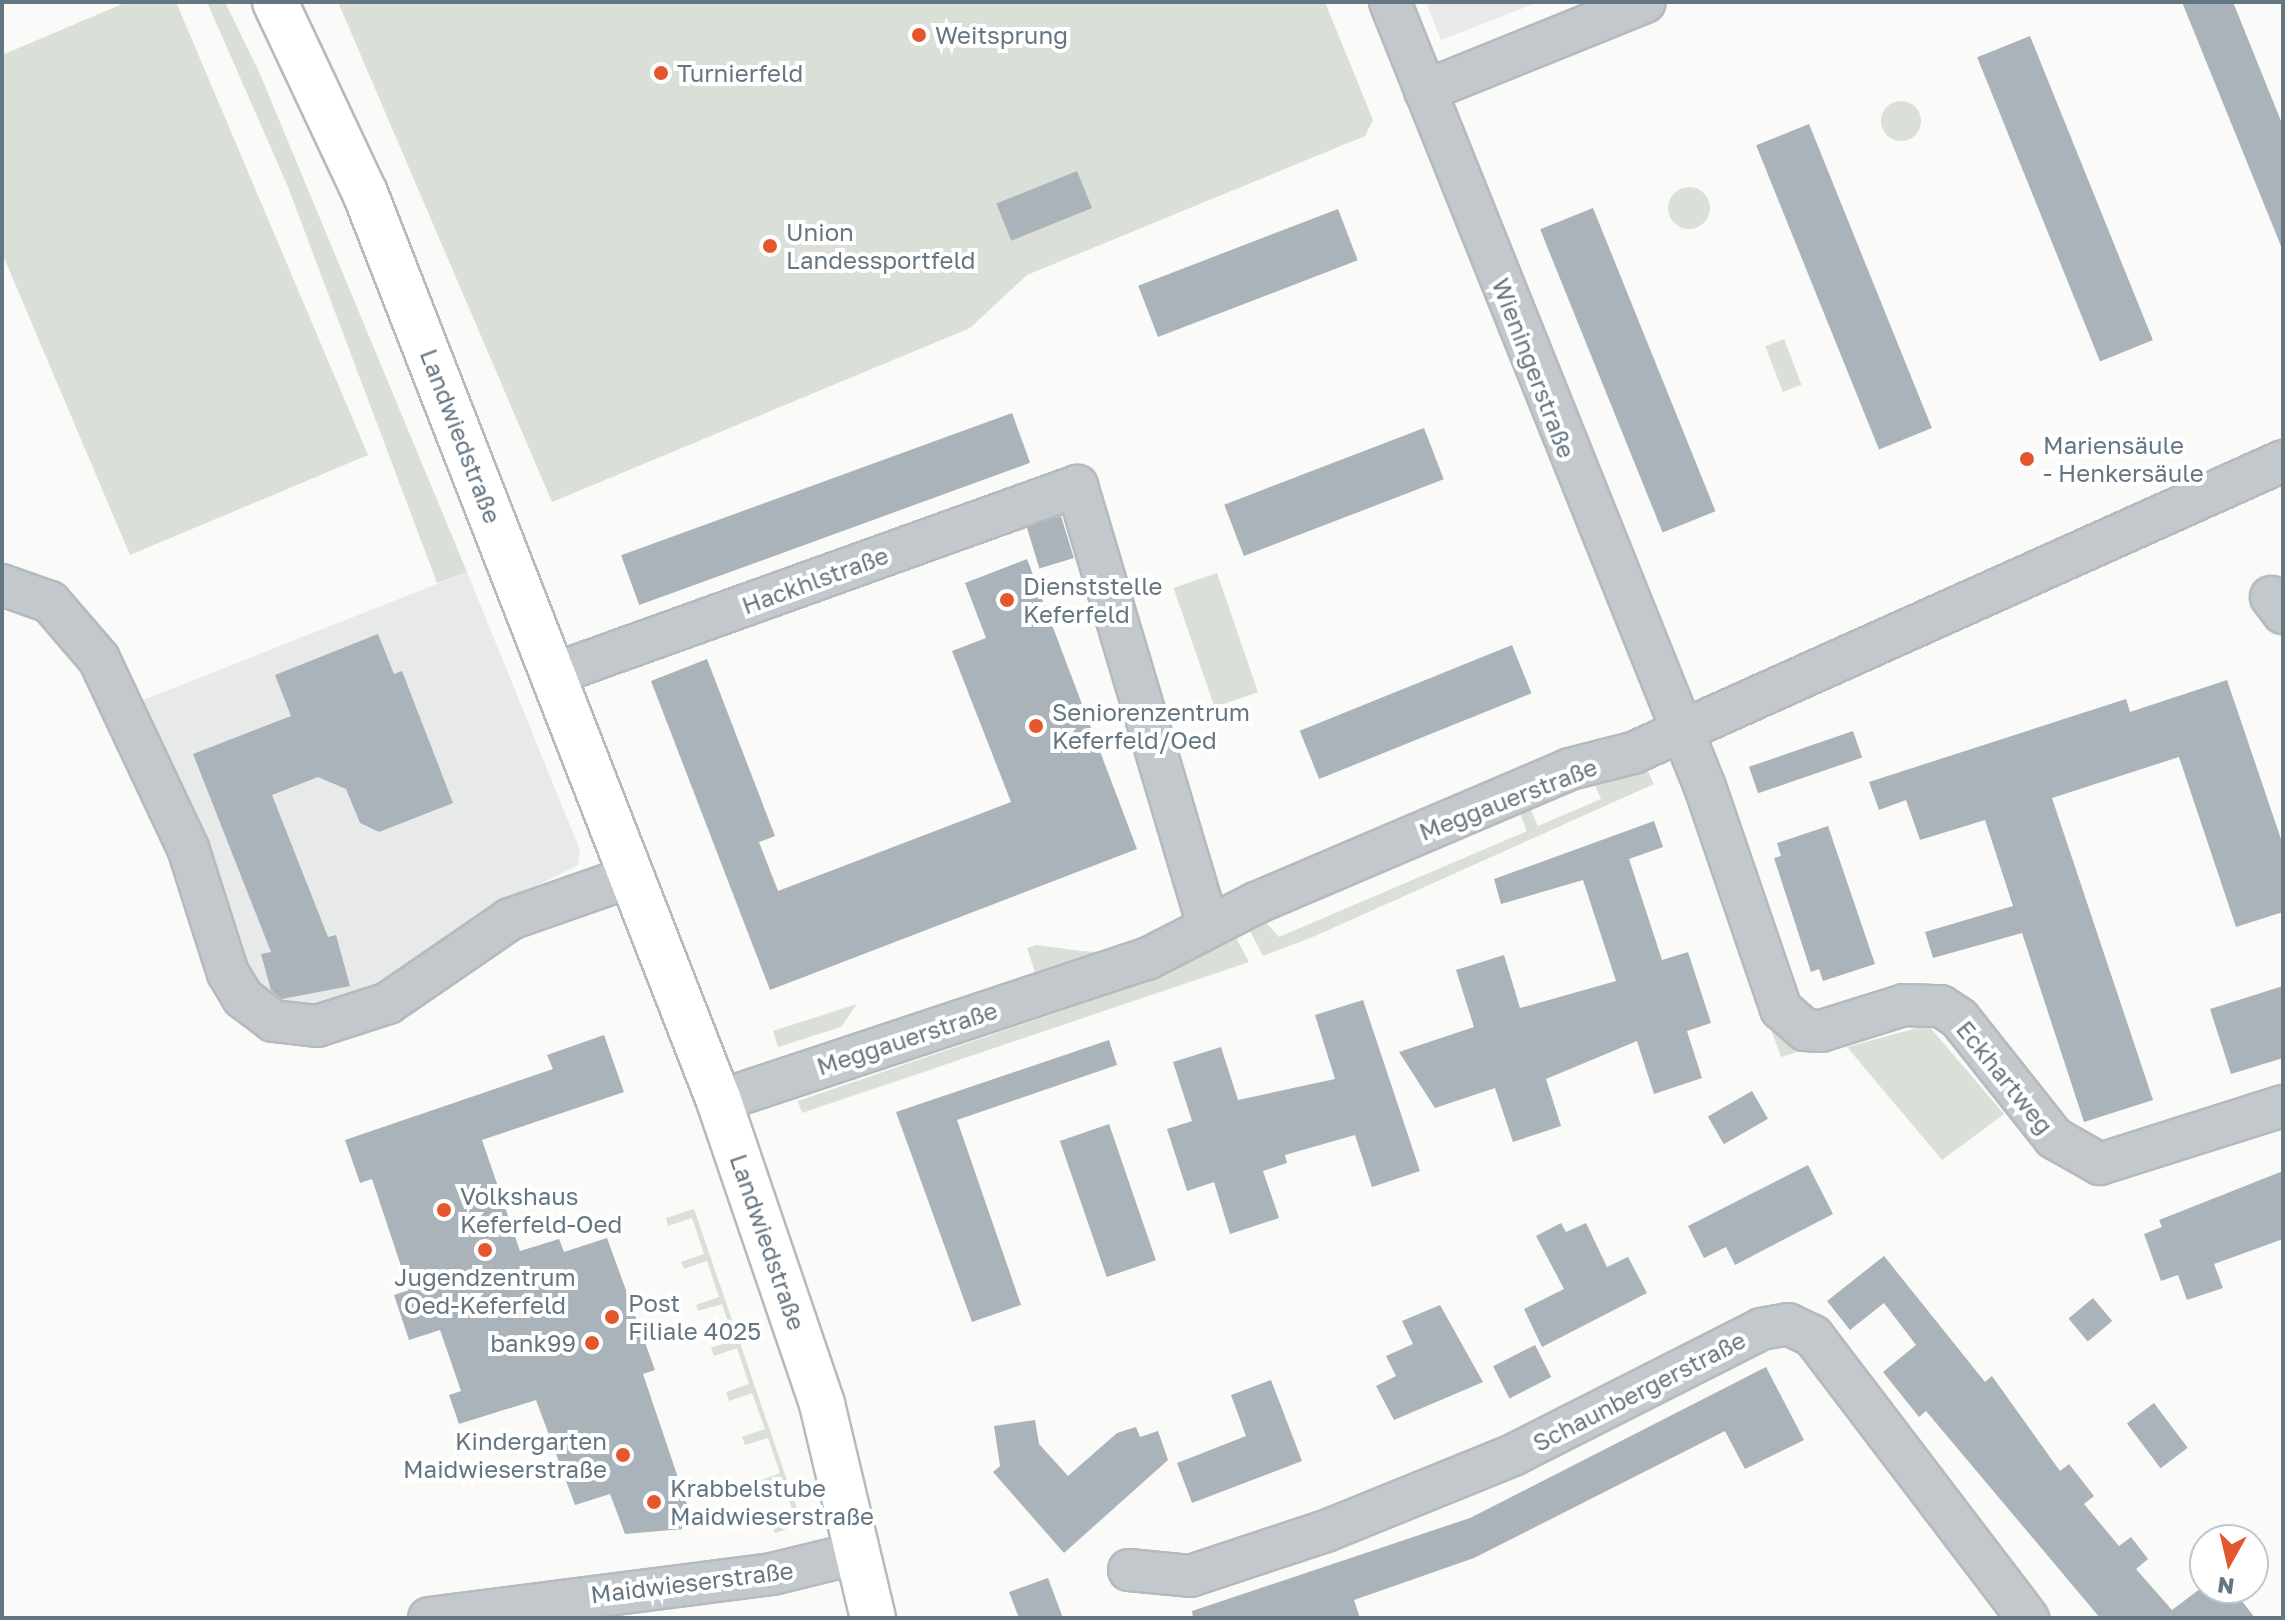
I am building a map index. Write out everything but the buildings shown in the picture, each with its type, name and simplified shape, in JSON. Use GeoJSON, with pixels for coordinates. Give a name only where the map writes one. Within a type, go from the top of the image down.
{"type":"FeatureCollection","features":[{"type":"Feature","properties":{"kind":"main road","name":"Landwiedstraße"},"geometry":{"type":"LineString","coordinates":[[275,2],[365,193],[719,1101],[822,1404],[873,1618]]}},
{"type":"Feature","properties":{"kind":"street","name":"Wieningerstraße"},"geometry":{"type":"LineString","coordinates":[[1390,2],[1680,732]]}},
{"type":"Feature","properties":{"kind":"street"},"geometry":{"type":"LineString","coordinates":[[1425,91],[1645,2]]}},
{"type":"Feature","properties":{"kind":"street","name":"Meggauerstraße"},"geometry":{"type":"LineString","coordinates":[[719,1101],[1147,959],[1208,926],[1570,769],[1680,732],[2283,461]]}},
{"type":"Feature","properties":{"kind":"street","name":"Hackhlstraße"},"geometry":{"type":"LineString","coordinates":[[554,674],[1077,486],[1208,926]]}},
{"type":"Feature","properties":{"kind":"street"},"geometry":{"type":"LineString","coordinates":[[2,585],[50,602],[99,659],[188,848],[228,973],[243,998],[273,1021],[317,1026],[353,1017],[408,994],[510,919],[633,876]]}},
{"type":"Feature","properties":{"kind":"street","name":"Eckhartweg"},"geometry":{"type":"LineString","coordinates":[[1680,732],[1772,991],[1791,1021],[1821,1031],[1904,1005],[1941,1006],[1959,1018],[2054,1138],[2100,1164],[2283,1106]]}},
{"type":"Feature","properties":{"kind":"street","name":"Schaunbergerstraße"},"geometry":{"type":"LineString","coordinates":[[1129,1570],[1190,1576],[1326,1531],[1513,1455],[1761,1329],[1788,1324],[1813,1336],[2028,1618]]}},
{"type":"Feature","properties":{"kind":"street","name":"Maidwieserstraße"},"geometry":{"type":"LineString","coordinates":[[429,1618],[772,1574],[858,1553]]}},
{"type":"Feature","properties":{"kind":"shaded area"},"geometry":{"type":"Polygon","coordinates":[[[127,2],[176,2],[368,455],[130,555],[2,253],[2,55],[127,2]]]}},
{"type":"Feature","properties":{"kind":"shaded area"},"geometry":{"type":"Polygon","coordinates":[[[207,2],[225,2],[260,74],[467,572],[437,583],[288,187],[207,2]]]}},
{"type":"Feature","properties":{"kind":"shaded area","name":"Union Landessportfeld"},"geometry":{"type":"Polygon","coordinates":[[[338,2],[1325,2],[1373,120],[1365,136],[1027,275],[970,328],[552,502],[338,2]]]}},
{"type":"Feature","properties":{"kind":"shaded area"},"geometry":{"type":"Polygon","coordinates":[[[1426,2],[1539,2],[1441,40],[1426,2]]]}},
{"type":"Feature","properties":{"kind":"shaded area"},"geometry":{"type":"Polygon","coordinates":[[[1901,101],[1915,107],[1921,121],[1915,135],[1901,141],[1887,135],[1881,121],[1887,107],[1901,101]]]}},
{"type":"Feature","properties":{"kind":"shaded area"},"geometry":{"type":"Polygon","coordinates":[[[1689,187],[1704,193],[1710,208],[1704,223],[1689,229],[1674,223],[1668,208],[1674,193],[1689,187]]]}},
{"type":"Feature","properties":{"kind":"shaded area"},"geometry":{"type":"Polygon","coordinates":[[[1784,339],[1802,385],[1783,392],[1765,346],[1784,339]]]}},
{"type":"Feature","properties":{"kind":"shaded area"},"geometry":{"type":"Polygon","coordinates":[[[467,572],[580,850],[578,865],[511,899],[420,970],[319,1011],[279,1010],[251,990],[133,704],[467,572]]]}},
{"type":"Feature","properties":{"kind":"shaded area"},"geometry":{"type":"Polygon","coordinates":[[[1217,573],[1258,692],[1215,707],[1174,588],[1217,573]]]}},
{"type":"Feature","properties":{"kind":"shaded area"},"geometry":{"type":"Polygon","coordinates":[[[1646,767],[1654,784],[1315,936],[1263,956],[1247,925],[1261,917],[1279,937],[1527,831],[1516,804],[1526,799],[1538,826],[1601,799],[1591,776],[1646,767]]]}},
{"type":"Feature","properties":{"kind":"shaded area"},"geometry":{"type":"Polygon","coordinates":[[[1233,932],[1249,962],[802,1113],[798,1101],[1164,976],[1233,932]]]}},
{"type":"Feature","properties":{"kind":"shaded area"},"geometry":{"type":"Polygon","coordinates":[[[1036,945],[1096,952],[1035,972],[1027,948],[1036,945]]]}},
{"type":"Feature","properties":{"kind":"shaded area"},"geometry":{"type":"Polygon","coordinates":[[[857,1004],[841,1027],[778,1047],[773,1031],[857,1004]]]}},
{"type":"Feature","properties":{"kind":"shaded area"},"geometry":{"type":"Polygon","coordinates":[[[1765,1013],[1830,1042],[1781,1057],[1765,1013]]]}},
{"type":"Feature","properties":{"kind":"shaded area"},"geometry":{"type":"Polygon","coordinates":[[[1928,1025],[2004,1114],[1942,1160],[1847,1047],[1928,1025]]]}},
{"type":"Feature","properties":{"kind":"shaded area"},"geometry":{"type":"Polygon","coordinates":[[[694,1209],[802,1524],[775,1533],[773,1527],[795,1518],[783,1482],[760,1490],[757,1482],[780,1473],[768,1438],[745,1445],[742,1437],[765,1429],[752,1393],[729,1401],[726,1392],[749,1384],[737,1348],[714,1356],[711,1348],[734,1340],[722,1304],[698,1311],[696,1305],[719,1297],[707,1261],[684,1269],[681,1262],[704,1254],[692,1218],[668,1226],[666,1218],[694,1209]]]}},
{"type":"Feature","properties":{"kind":"place","name":"Weitsprung"},"geometry":{"type":"Point","coordinates":[919,35]}},
{"type":"Feature","properties":{"kind":"place","name":"Turnierfeld"},"geometry":{"type":"Point","coordinates":[661,73]}},
{"type":"Feature","properties":{"kind":"place","name":"Union Landessportfeld"},"geometry":{"type":"Point","coordinates":[770,246]}},
{"type":"Feature","properties":{"kind":"place","name":"Mariensäule - Henkersäule"},"geometry":{"type":"Point","coordinates":[2027,459]}},
{"type":"Feature","properties":{"kind":"place","name":"Dienststelle Keferfeld"},"geometry":{"type":"Point","coordinates":[1007,600]}},
{"type":"Feature","properties":{"kind":"place","name":"Seniorenzentrum Keferfeld/Oed"},"geometry":{"type":"Point","coordinates":[1036,726]}},
{"type":"Feature","properties":{"kind":"place","name":"Volkshaus Keferfeld-Oed"},"geometry":{"type":"Point","coordinates":[444,1210]}},
{"type":"Feature","properties":{"kind":"place","name":"Jugendzentrum Oed-Keferfeld"},"geometry":{"type":"Point","coordinates":[485,1250]}},
{"type":"Feature","properties":{"kind":"place","name":"Post Filiale 4025"},"geometry":{"type":"Point","coordinates":[612,1317]}},
{"type":"Feature","properties":{"kind":"place","name":"bank99"},"geometry":{"type":"Point","coordinates":[592,1343]}},
{"type":"Feature","properties":{"kind":"place","name":"Kindergarten Maidwieserstraße"},"geometry":{"type":"Point","coordinates":[623,1455]}},
{"type":"Feature","properties":{"kind":"place","name":"Krabbelstube Maidwieserstraße"},"geometry":{"type":"Point","coordinates":[654,1502]}}]}
